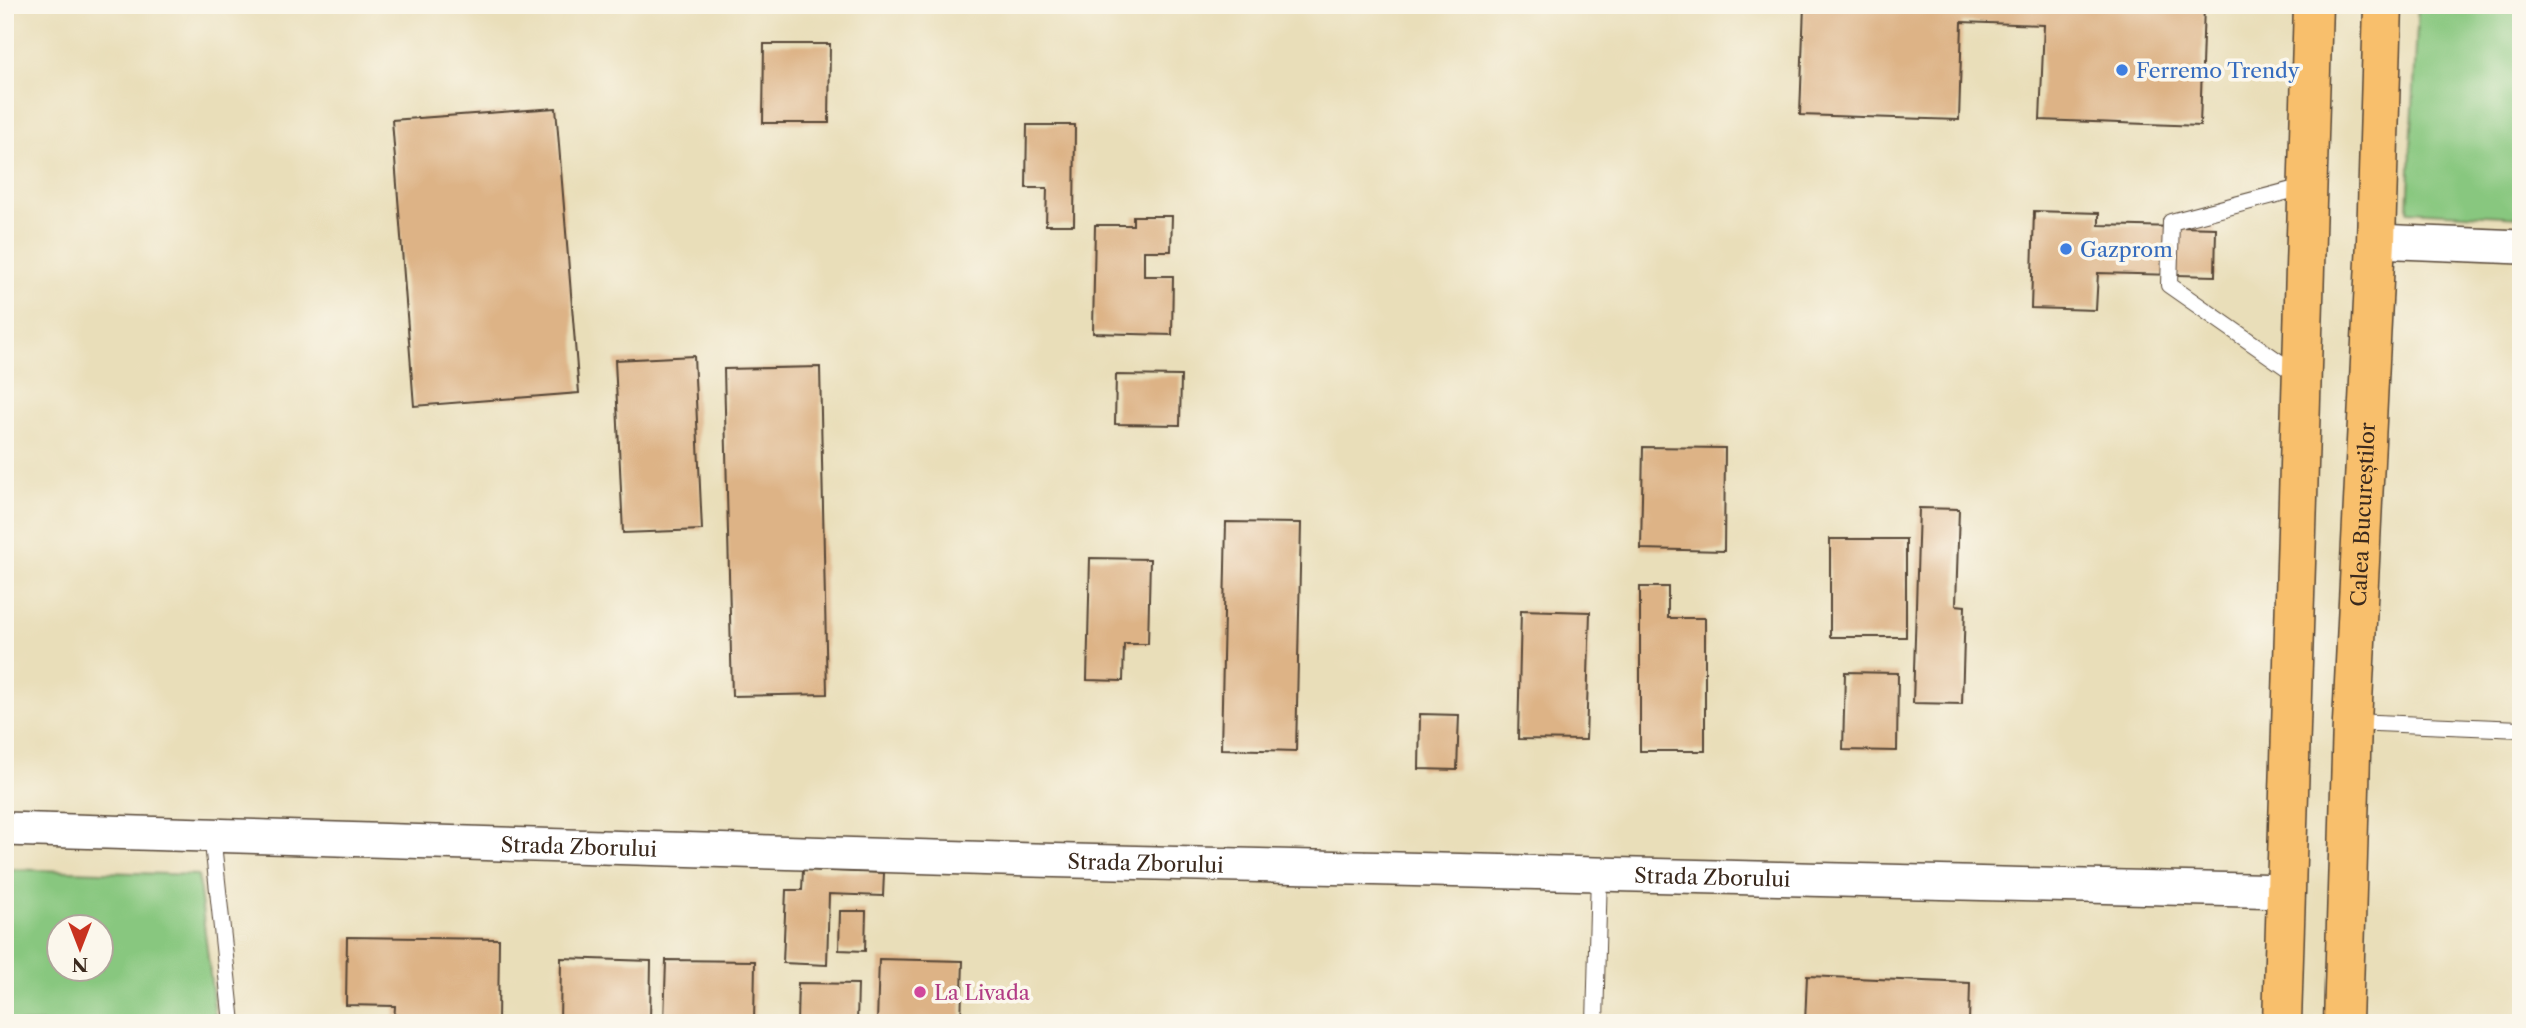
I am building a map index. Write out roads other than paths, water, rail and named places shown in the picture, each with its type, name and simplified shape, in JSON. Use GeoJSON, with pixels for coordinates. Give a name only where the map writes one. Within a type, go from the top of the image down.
{"type":"FeatureCollection","features":[{"type":"Feature","properties":{"kind":"highway"},"geometry":{"type":"LineString","coordinates":[[2282,1023],[2313,5]]}},
{"type":"Feature","properties":{"kind":"highway","name":"Calea Bucureștilor"},"geometry":{"type":"LineString","coordinates":[[2343,1023],[2351,722],[2376,241],[2383,5]]}},
{"type":"Feature","properties":{"kind":"street"},"geometry":{"type":"LineString","coordinates":[[2376,241],[2521,247]]}},
{"type":"Feature","properties":{"kind":"street","name":"Strada Zborului"},"geometry":{"type":"LineString","coordinates":[[5,829],[1020,859],[2287,891]]}},
{"type":"Feature","properties":{"kind":"lane"},"geometry":{"type":"LineString","coordinates":[[2302,378],[2169,285],[2171,222],[2307,186]]}},
{"type":"Feature","properties":{"kind":"lane"},"geometry":{"type":"LineString","coordinates":[[2351,722],[2521,729]]}},
{"type":"Feature","properties":{"kind":"lane"},"geometry":{"type":"LineString","coordinates":[[212,834],[232,1023]]}},
{"type":"Feature","properties":{"kind":"lane"},"geometry":{"type":"LineString","coordinates":[[1595,1023],[1600,873]]}},
{"type":"Feature","properties":{"kind":"place","name":"Ferremo Trendy"},"geometry":{"type":"Point","coordinates":[2122,70]}},
{"type":"Feature","properties":{"kind":"place","name":"Gazprom"},"geometry":{"type":"Point","coordinates":[2066,249]}},
{"type":"Feature","properties":{"kind":"place","name":"La Livada"},"geometry":{"type":"Point","coordinates":[920,992]}}]}
